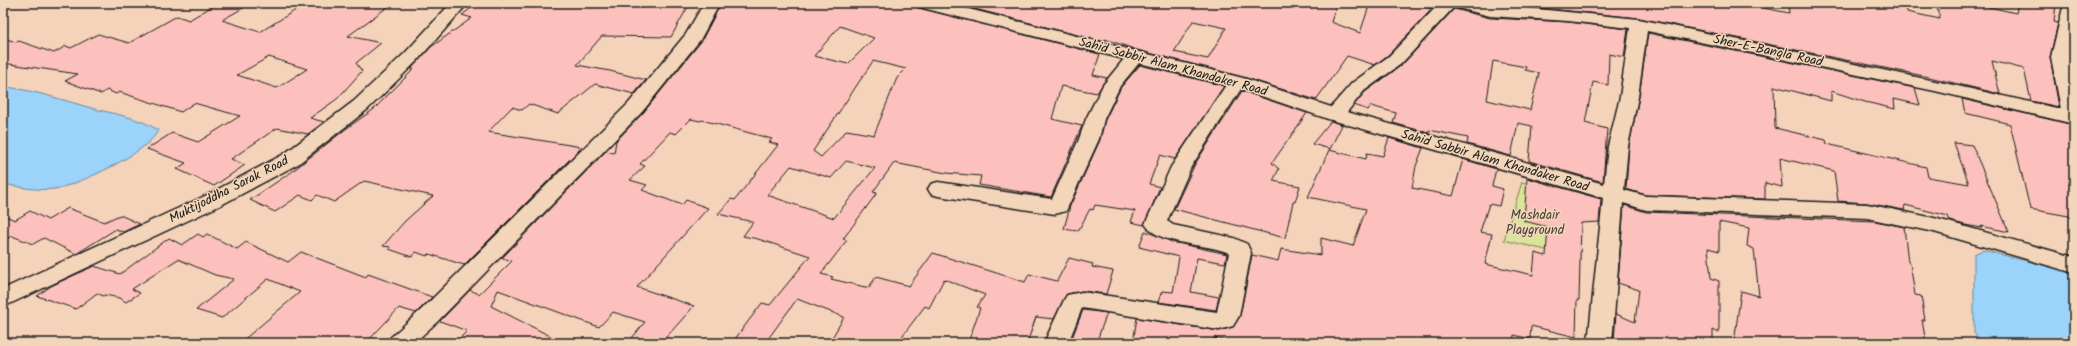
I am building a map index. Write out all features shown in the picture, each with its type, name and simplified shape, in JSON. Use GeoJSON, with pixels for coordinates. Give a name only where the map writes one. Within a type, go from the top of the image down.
{"type":"FeatureCollection","features":[{"type":"Feature","properties":{"kind":"street","name":"Muktijoddha Sarak Road"},"geometry":{"type":"LineString","coordinates":[[3,299],[220,197],[291,159],[361,105],[411,57],[460,3]]}},
{"type":"Feature","properties":{"kind":"street"},"geometry":{"type":"LineString","coordinates":[[399,343],[430,315],[634,108],[694,36],[712,3]]}},
{"type":"Feature","properties":{"kind":"street","name":"Sahid Sabbir Alam Khandaker Road"},"geometry":{"type":"LineString","coordinates":[[925,3],[1136,55],[1238,82],[1335,115],[1646,203],[1867,211],[1934,225],[2074,265]]}},
{"type":"Feature","properties":{"kind":"street"},"geometry":{"type":"LineString","coordinates":[[1335,115],[1358,87],[1396,60],[1449,3]]}},
{"type":"Feature","properties":{"kind":"street","name":"Sher-E-Bangla Road"},"geometry":{"type":"LineString","coordinates":[[1459,3],[1466,6],[1495,11],[1603,11],[1639,24],[1947,89],[2073,118]]}},
{"type":"Feature","properties":{"kind":"street"},"geometry":{"type":"LineString","coordinates":[[2072,3],[2060,57],[2073,118]]}},
{"type":"Feature","properties":{"kind":"street"},"geometry":{"type":"LineString","coordinates":[[1600,343],[1618,146],[1629,97],[1639,24]]}},
{"type":"Feature","properties":{"kind":"street"},"geometry":{"type":"LineString","coordinates":[[938,189],[1055,207],[1059,206],[1089,139],[1095,118],[1112,85],[1136,55]]}},
{"type":"Feature","properties":{"kind":"street"},"geometry":{"type":"LineString","coordinates":[[1056,343],[1075,301],[1082,300],[1219,321],[1225,320],[1228,316],[1240,253],[1239,249],[1234,246],[1167,231],[1156,224],[1164,199],[1185,158],[1238,82]]}},
{"type":"Feature","properties":{"kind":"green space","name":"Mashdair Playground"},"geometry":{"type":"Polygon","coordinates":[[[1522,182],[1563,194],[1554,252],[1504,240],[1522,182]]]}},
{"type":"Feature","properties":{"kind":"water"},"geometry":{"type":"Polygon","coordinates":[[[7,87],[39,93],[91,108],[126,116],[143,122],[158,130],[142,148],[128,157],[95,175],[65,186],[54,189],[41,189],[3,184],[3,89],[7,87]]]}},
{"type":"Feature","properties":{"kind":"water"},"geometry":{"type":"Polygon","coordinates":[[[1983,250],[2074,273],[2074,343],[1990,343],[1978,338],[1974,333],[1974,254],[1983,250]]]}},
{"type":"Feature","properties":{"kind":"building"},"geometry":{"type":"Polygon","coordinates":[[[218,3],[252,3],[222,20],[260,32],[307,3],[393,3],[348,36],[381,43],[356,63],[362,71],[337,99],[310,118],[324,122],[308,134],[277,128],[231,159],[245,165],[214,186],[177,169],[186,163],[147,149],[172,133],[198,142],[240,116],[194,103],[181,112],[119,92],[116,94],[107,90],[101,94],[65,81],[78,74],[3,63],[3,38],[16,42],[19,41],[54,53],[66,46],[71,48],[98,34],[129,43],[177,16],[189,20],[218,3]],[[269,57],[237,75],[277,88],[307,69],[269,57]]]}},
{"type":"Feature","properties":{"kind":"building"},"geometry":{"type":"Polygon","coordinates":[[[478,3],[690,3],[671,37],[602,36],[577,65],[646,80],[634,94],[595,84],[558,114],[529,104],[522,110],[512,107],[488,132],[582,147],[464,265],[429,254],[427,256],[416,252],[412,257],[389,249],[390,247],[383,246],[405,221],[433,196],[364,181],[334,202],[317,195],[312,200],[300,195],[275,212],[250,200],[290,173],[347,128],[373,110],[414,69],[411,69],[431,47],[472,18],[462,15],[478,3]]]}},
{"type":"Feature","properties":{"kind":"building"},"geometry":{"type":"Polygon","coordinates":[[[721,3],[916,3],[919,8],[1100,54],[1093,75],[1107,78],[1097,93],[1061,86],[1052,119],[1082,126],[1051,197],[979,185],[981,176],[946,173],[894,163],[873,192],[877,193],[843,239],[847,240],[821,274],[833,277],[831,279],[865,287],[869,287],[876,277],[909,286],[933,253],[1025,282],[1029,274],[1057,281],[1069,258],[1093,264],[1092,267],[1113,271],[1106,294],[1082,291],[1067,294],[1054,319],[1036,317],[1027,343],[968,343],[980,308],[977,307],[985,295],[944,279],[929,308],[925,306],[897,343],[872,341],[870,343],[829,343],[844,317],[797,299],[765,343],[732,343],[762,303],[770,305],[810,256],[758,239],[743,236],[753,222],[718,214],[731,199],[735,200],[778,145],[769,142],[772,139],[702,120],[691,119],[676,134],[670,132],[640,164],[645,166],[630,180],[647,185],[642,190],[682,205],[686,200],[708,208],[637,287],[694,306],[661,343],[628,343],[645,322],[613,312],[599,327],[498,290],[491,306],[564,343],[455,343],[467,331],[440,321],[470,290],[479,294],[512,261],[502,258],[606,151],[614,153],[616,141],[643,113],[703,38],[721,3]],[[840,26],[814,56],[848,64],[874,38],[840,26]],[[873,61],[813,151],[821,157],[847,130],[874,135],[897,78],[906,69],[873,61]],[[846,161],[831,178],[791,166],[767,195],[834,218],[875,168],[846,161]]]}},
{"type":"Feature","properties":{"kind":"building"},"geometry":{"type":"Polygon","coordinates":[[[966,3],[1337,3],[1331,22],[1360,33],[1370,3],[1409,3],[1432,9],[1388,55],[1375,65],[1347,56],[1316,100],[1243,77],[1137,50],[1105,39],[1105,42],[963,6],[966,3]],[[1193,21],[1174,52],[1208,59],[1226,28],[1193,21]]]}},
{"type":"Feature","properties":{"kind":"building"},"geometry":{"type":"Polygon","coordinates":[[[1490,3],[1738,3],[1789,13],[1788,3],[1906,3],[1907,12],[1940,19],[1936,3],[1971,3],[2016,13],[2018,3],[2056,3],[2054,22],[2058,23],[2050,57],[2059,107],[2031,101],[2024,69],[1992,61],[2000,94],[1929,77],[1639,18],[1490,3]]]}},
{"type":"Feature","properties":{"kind":"building"},"geometry":{"type":"Polygon","coordinates":[[[1454,9],[1490,18],[1568,22],[1628,29],[1624,57],[1609,54],[1608,85],[1593,82],[1585,123],[1607,129],[1603,182],[1529,161],[1532,126],[1518,123],[1511,156],[1467,144],[1468,138],[1429,130],[1429,133],[1393,123],[1396,113],[1371,106],[1368,110],[1354,105],[1365,92],[1402,65],[1454,9]],[[1493,61],[1487,100],[1530,110],[1539,73],[1525,70],[1526,67],[1493,61]]]}},
{"type":"Feature","properties":{"kind":"building"},"geometry":{"type":"Polygon","coordinates":[[[1648,33],[1915,88],[1920,105],[1894,99],[1895,109],[1865,102],[1831,91],[1831,101],[1774,86],[1775,128],[1826,140],[1827,144],[1926,167],[1928,177],[1969,184],[1954,143],[1972,145],[2009,232],[1981,226],[1982,228],[1965,225],[1950,221],[1948,216],[1905,205],[1904,210],[1867,203],[1838,201],[1834,171],[1780,158],[1782,187],[1765,183],[1765,199],[1646,195],[1626,189],[1629,146],[1639,97],[1648,33]]]}},
{"type":"Feature","properties":{"kind":"building"},"geometry":{"type":"Polygon","coordinates":[[[1140,65],[1224,86],[1175,159],[1160,155],[1149,184],[1160,187],[1144,225],[1131,222],[1135,211],[1095,205],[1093,210],[1090,209],[1078,231],[1064,229],[1070,206],[1100,140],[1105,120],[1121,87],[1140,65]]]}},
{"type":"Feature","properties":{"kind":"building"},"geometry":{"type":"Polygon","coordinates":[[[1242,91],[1307,113],[1272,163],[1279,169],[1273,181],[1300,186],[1295,202],[1293,202],[1285,238],[1174,209],[1195,164],[1242,91]]]}},
{"type":"Feature","properties":{"kind":"building"},"geometry":{"type":"Polygon","coordinates":[[[1962,99],[2074,125],[2074,217],[2030,209],[2010,124],[1965,113],[1962,99]]]}},
{"type":"Feature","properties":{"kind":"building"},"geometry":{"type":"Polygon","coordinates":[[[1331,121],[1342,125],[1330,149],[1312,144],[1331,121]]]}},
{"type":"Feature","properties":{"kind":"building"},"geometry":{"type":"Polygon","coordinates":[[[1389,138],[1423,148],[1416,166],[1412,188],[1453,196],[1463,159],[1496,169],[1492,186],[1503,189],[1499,206],[1489,204],[1480,232],[1492,234],[1485,264],[1533,275],[1535,253],[1546,256],[1548,227],[1524,221],[1527,178],[1601,199],[1599,222],[1581,223],[1579,300],[1577,300],[1576,337],[1531,326],[1530,339],[1514,335],[1513,343],[1239,343],[1214,338],[1213,343],[1133,343],[1137,318],[1219,331],[1233,327],[1240,316],[1252,255],[1278,261],[1281,249],[1321,255],[1321,238],[1353,246],[1366,209],[1308,197],[1329,150],[1366,159],[1367,153],[1383,156],[1389,138]]]}},
{"type":"Feature","properties":{"kind":"building"},"geometry":{"type":"Polygon","coordinates":[[[1624,205],[1646,212],[1875,221],[1904,227],[1908,262],[1910,263],[1915,295],[1921,296],[1925,320],[1922,320],[1926,343],[1734,343],[1741,291],[1759,296],[1754,249],[1747,246],[1749,228],[1719,222],[1719,251],[1708,248],[1711,278],[1719,281],[1719,333],[1713,330],[1713,343],[1614,342],[1616,314],[1635,322],[1639,290],[1618,283],[1624,205]]]}},
{"type":"Feature","properties":{"kind":"building"},"geometry":{"type":"Polygon","coordinates":[[[68,208],[104,222],[120,215],[140,224],[123,232],[116,229],[76,254],[44,238],[33,244],[12,236],[3,241],[3,215],[15,220],[30,211],[48,220],[68,208]]]}},
{"type":"Feature","properties":{"kind":"building"},"geometry":{"type":"Polygon","coordinates":[[[1145,231],[1172,242],[1227,254],[1225,263],[1197,258],[1191,292],[1219,297],[1216,310],[1158,302],[1162,291],[1173,292],[1179,257],[1139,247],[1145,231]]]}},
{"type":"Feature","properties":{"kind":"building"},"geometry":{"type":"Polygon","coordinates":[[[198,234],[203,237],[207,234],[237,249],[246,242],[288,262],[301,252],[366,277],[368,274],[432,297],[416,313],[399,308],[366,343],[240,343],[300,292],[268,279],[222,318],[196,310],[234,279],[215,275],[178,259],[132,289],[140,293],[126,302],[119,298],[105,295],[103,296],[97,293],[76,309],[37,296],[51,286],[94,266],[120,274],[169,238],[182,245],[198,234]]]}},
{"type":"Feature","properties":{"kind":"building"},"geometry":{"type":"Polygon","coordinates":[[[1083,310],[1107,313],[1096,343],[1070,343],[1083,310]]]}}]}
